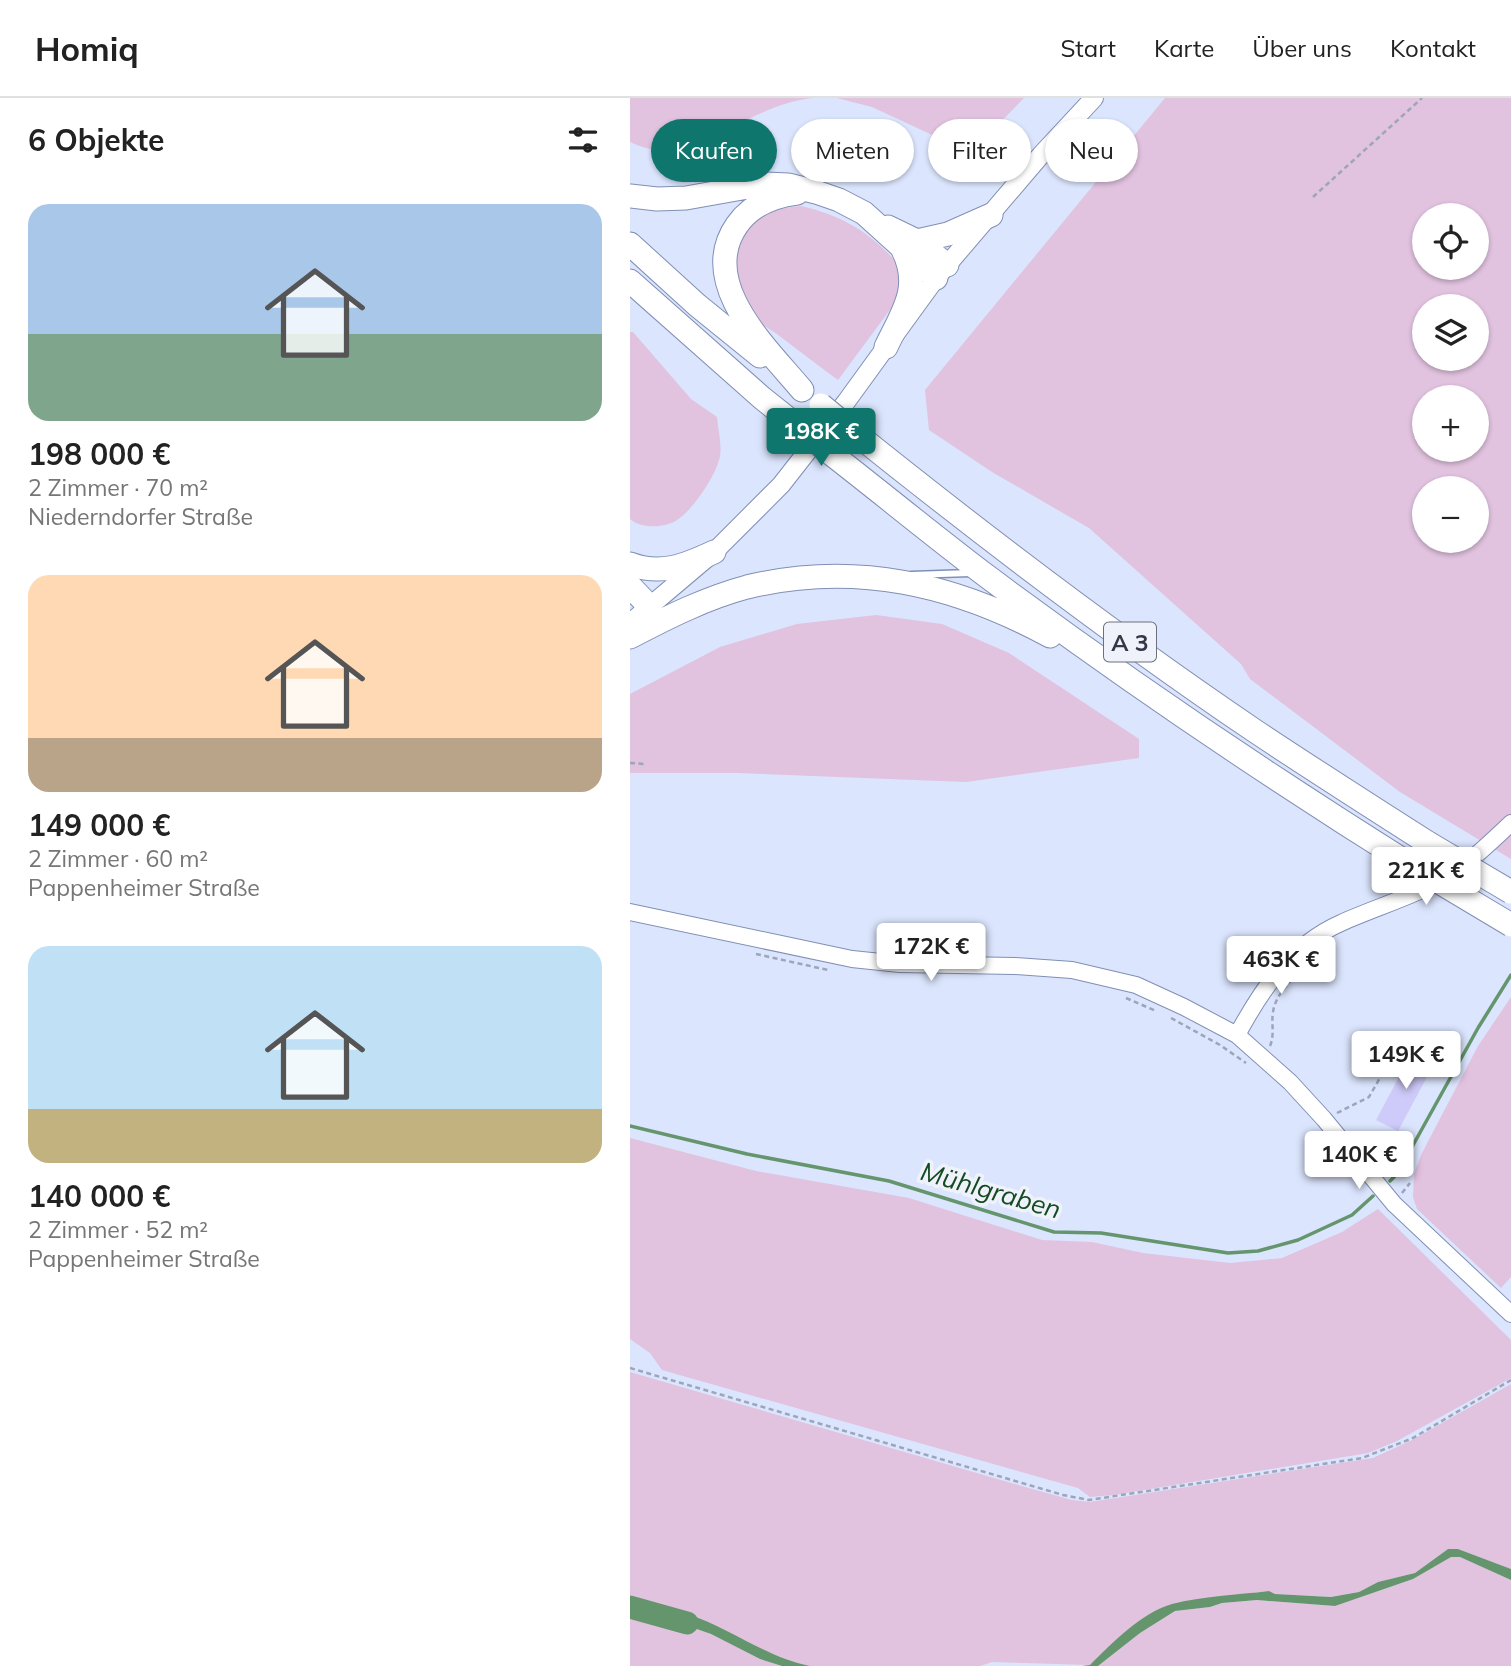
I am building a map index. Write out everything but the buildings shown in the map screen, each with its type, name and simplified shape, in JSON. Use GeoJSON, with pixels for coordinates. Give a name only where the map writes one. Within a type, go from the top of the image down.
{"type":"FeatureCollection","features":[{"type":"Feature","properties":{"kind":"highway"},"geometry":{"type":"LineString","coordinates":[[630,196],[657,200],[686,198],[765,184],[789,185],[839,200],[910,246],[942,271]]}},
{"type":"Feature","properties":{"kind":"highway"},"geometry":{"type":"LineString","coordinates":[[802,390],[740,313],[728,285],[725,261],[732,232],[752,209],[783,195],[812,191]]}},
{"type":"Feature","properties":{"kind":"highway"},"geometry":{"type":"LineString","coordinates":[[910,246],[948,234],[990,215]]}},
{"type":"Feature","properties":{"kind":"highway","name":"A 3"},"geometry":{"type":"LineString","coordinates":[[630,244],[697,305],[970,525],[1256,731],[1428,843],[1511,892]]}},
{"type":"Feature","properties":{"kind":"highway"},"geometry":{"type":"LineString","coordinates":[[886,347],[912,288],[910,246]]}},
{"type":"Feature","properties":{"kind":"highway","name":"A 3"},"geometry":{"type":"LineString","coordinates":[[630,281],[762,398],[983,573],[1153,695],[1340,820],[1511,925]]}},
{"type":"Feature","properties":{"kind":"highway"},"geometry":{"type":"LineString","coordinates":[[630,564],[653,570],[677,568],[714,552]]}},
{"type":"Feature","properties":{"kind":"highway"},"geometry":{"type":"LineString","coordinates":[[630,637],[709,599],[748,587],[794,579],[843,576],[885,578],[933,587],[977,601],[1030,625],[1153,695]]}},
{"type":"Feature","properties":{"kind":"highway"},"geometry":{"type":"LineString","coordinates":[[630,586],[650,607]]}},
{"type":"Feature","properties":{"kind":"main road"},"geometry":{"type":"LineString","coordinates":[[630,623],[714,552],[795,468],[942,271],[1094,98]]}},
{"type":"Feature","properties":{"kind":"street"},"geometry":{"type":"LineString","coordinates":[[1237,1035],[1258,997],[1280,967],[1308,943],[1338,924],[1454,873],[1511,823]]}},
{"type":"Feature","properties":{"kind":"street"},"geometry":{"type":"LineString","coordinates":[[630,912],[852,959],[900,964],[1072,970],[1136,985],[1237,1035],[1324,1119],[1394,1204],[1511,1314]]}},
{"type":"Feature","properties":{"kind":"lane"},"geometry":{"type":"LineString","coordinates":[[885,578],[922,573],[983,573]]}},
{"type":"Feature","properties":{"kind":"path"},"geometry":{"type":"LineString","coordinates":[[1313,197],[1422,98]]}},
{"type":"Feature","properties":{"kind":"path"},"geometry":{"type":"LineString","coordinates":[[630,764],[644,764]]}},
{"type":"Feature","properties":{"kind":"path"},"geometry":{"type":"LineString","coordinates":[[1171,1017],[1249,1065],[1256,1066],[1273,1040],[1273,1012],[1276,1001],[1303,966],[1308,943]]}},
{"type":"Feature","properties":{"kind":"path"},"geometry":{"type":"LineString","coordinates":[[757,954],[828,970]]}},
{"type":"Feature","properties":{"kind":"path"},"geometry":{"type":"LineString","coordinates":[[1118,996],[1160,1013]]}},
{"type":"Feature","properties":{"kind":"path"},"geometry":{"type":"LineString","coordinates":[[1350,1107],[1369,1097],[1396,1050]]}},
{"type":"Feature","properties":{"kind":"path"},"geometry":{"type":"LineString","coordinates":[[630,1368],[1063,1495],[1089,1500],[1362,1458],[1413,1438],[1511,1380]]}},
{"type":"Feature","properties":{"kind":"shaded area"},"geometry":{"type":"Polygon","coordinates":[[[630,98],[813,98],[776,107],[748,119],[651,119],[651,149],[630,142],[630,98]]]}},
{"type":"Feature","properties":{"kind":"shaded area"},"geometry":{"type":"Polygon","coordinates":[[[837,98],[1024,98],[1003,119],[928,119],[928,133],[914,126],[914,119],[898,119],[872,107],[837,98]]]}},
{"type":"Feature","properties":{"kind":"shaded area"},"geometry":{"type":"Polygon","coordinates":[[[1165,98],[1511,98],[1511,859],[1400,792],[1250,679],[1241,664],[1089,528],[992,472],[929,430],[925,390],[1096,182],[1138,182],[1138,131],[1165,98]]]}},
{"type":"Feature","properties":{"kind":"shaded area"},"geometry":{"type":"Polygon","coordinates":[[[801,206],[831,215],[856,227],[900,266],[898,299],[838,380],[750,314],[735,272],[739,243],[756,221],[784,208],[801,206]]]}},
{"type":"Feature","properties":{"kind":"shaded area"},"geometry":{"type":"Polygon","coordinates":[[[630,332],[633,332],[691,399],[717,417],[720,452],[718,464],[709,482],[683,515],[672,523],[660,526],[647,526],[630,519],[630,332]]]}},
{"type":"Feature","properties":{"kind":"shaded area"},"geometry":{"type":"Polygon","coordinates":[[[876,615],[942,624],[1009,653],[1139,739],[1139,758],[966,782],[738,773],[630,773],[630,694],[720,647],[797,624],[876,615]]]}},
{"type":"Feature","properties":{"kind":"shaded area"},"geometry":{"type":"Polygon","coordinates":[[[1511,997],[1511,1277],[1501,1288],[1417,1209],[1413,1197],[1414,1173],[1422,1153],[1478,1046],[1511,997]]]}},
{"type":"Feature","properties":{"kind":"shaded area"},"geometry":{"type":"Polygon","coordinates":[[[630,1138],[756,1171],[909,1198],[1042,1240],[1092,1242],[1143,1253],[1230,1263],[1282,1258],[1342,1232],[1378,1209],[1511,1340],[1511,1378],[1397,1441],[1368,1453],[1090,1497],[1078,1488],[662,1370],[650,1353],[630,1339],[630,1138]]]}},
{"type":"Feature","properties":{"kind":"shaded area"},"geometry":{"type":"Polygon","coordinates":[[[630,1372],[1032,1489],[1090,1502],[1373,1458],[1412,1440],[1511,1384],[1511,1569],[1458,1549],[1448,1549],[1415,1573],[1378,1582],[1359,1592],[1331,1597],[1275,1594],[1269,1591],[1212,1598],[1149,1616],[1090,1665],[992,1662],[980,1666],[810,1666],[779,1656],[703,1620],[630,1598],[630,1372]]]}},
{"type":"Feature","properties":{"kind":"shaded area"},"geometry":{"type":"Polygon","coordinates":[[[1448,1549],[1458,1549],[1511,1569],[1511,1580],[1460,1557],[1451,1557],[1413,1579],[1335,1606],[1257,1600],[1175,1611],[1140,1633],[1098,1666],[1082,1666],[1090,1665],[1138,1621],[1172,1604],[1208,1597],[1269,1591],[1275,1594],[1331,1597],[1359,1592],[1378,1582],[1415,1573],[1448,1549]]]}},
{"type":"Feature","properties":{"kind":"shaded area"},"geometry":{"type":"Polygon","coordinates":[[[1450,1557],[1460,1557],[1511,1580],[1511,1666],[1098,1666],[1140,1633],[1175,1611],[1257,1600],[1335,1606],[1413,1579],[1450,1557]]]}},
{"type":"Feature","properties":{"kind":"shaded area"},"geometry":{"type":"Polygon","coordinates":[[[630,1598],[703,1620],[779,1656],[810,1666],[782,1666],[760,1659],[711,1634],[630,1606],[630,1598]]]}},
{"type":"Feature","properties":{"kind":"shaded area"},"geometry":{"type":"Polygon","coordinates":[[[630,1606],[711,1634],[760,1659],[782,1666],[630,1666],[630,1606]]]}},
{"type":"Feature","properties":{"kind":"waterway","name":"Mühlgraben"},"geometry":{"type":"LineString","coordinates":[[1390,1181],[1397,1174],[1478,1028],[1511,975]]}},
{"type":"Feature","properties":{"kind":"waterway","name":"Mühlgraben"},"geometry":{"type":"LineString","coordinates":[[630,1126],[747,1154],[889,1181],[1054,1232],[1101,1233],[1228,1253],[1258,1251],[1298,1240],[1352,1215],[1373,1196]]}},
{"type":"Feature","properties":{"kind":"waterway"},"geometry":{"type":"LineString","coordinates":[[630,1607],[687,1623]]}}]}
